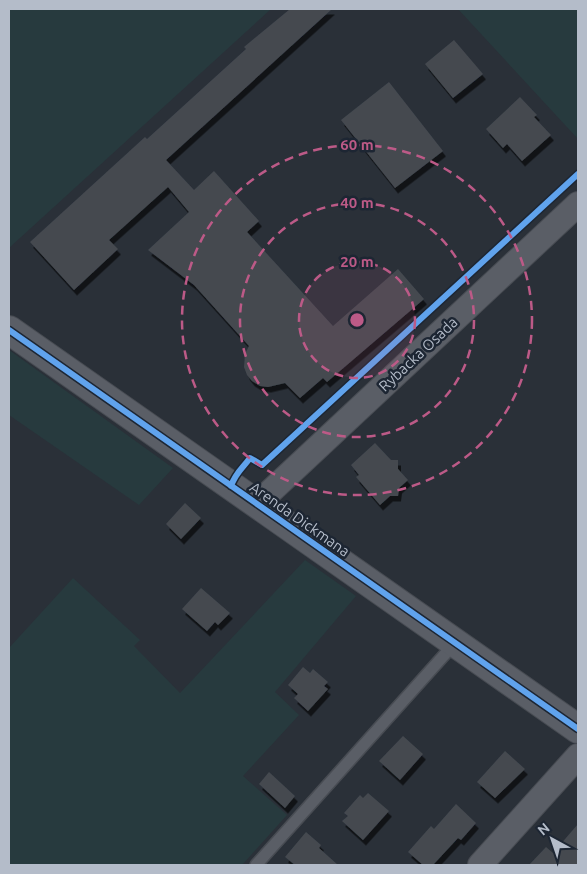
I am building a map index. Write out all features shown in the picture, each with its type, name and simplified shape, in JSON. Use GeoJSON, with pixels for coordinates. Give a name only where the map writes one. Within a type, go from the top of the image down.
{"type":"FeatureCollection","features":[{"type":"Feature","properties":{"kind":"street","name":"Rybacka Osada"},"geometry":{"type":"LineString","coordinates":[[257,504],[578,204]]}},
{"type":"Feature","properties":{"kind":"street","name":"Arenda Dickmana"},"geometry":{"type":"LineString","coordinates":[[9,330],[578,728]]}},
{"type":"Feature","properties":{"kind":"street"},"geometry":{"type":"LineString","coordinates":[[480,865],[578,756]]}},
{"type":"Feature","properties":{"kind":"lane"},"geometry":{"type":"LineString","coordinates":[[256,865],[455,643]]}},
{"type":"Feature","properties":{"kind":"green space"},"geometry":{"type":"Polygon","coordinates":[[[9,9],[271,9],[9,248],[9,9]]]}},
{"type":"Feature","properties":{"kind":"green space"},"geometry":{"type":"Polygon","coordinates":[[[458,9],[578,9],[578,139],[458,9]]]}},
{"type":"Feature","properties":{"kind":"green space"},"geometry":{"type":"Polygon","coordinates":[[[9,350],[173,468],[139,505],[9,415],[9,350]]]}},
{"type":"Feature","properties":{"kind":"green space"},"geometry":{"type":"Polygon","coordinates":[[[305,560],[356,596],[275,692],[299,715],[243,776],[287,815],[242,865],[9,865],[9,648],[73,578],[140,640],[134,646],[180,693],[305,560]]]}},
{"type":"Feature","properties":{"kind":"building"},"geometry":{"type":"Polygon","coordinates":[[[290,9],[332,9],[166,160],[194,190],[214,171],[259,221],[247,232],[333,326],[398,269],[424,299],[327,382],[323,378],[300,398],[285,383],[268,387],[260,386],[252,381],[244,367],[245,354],[249,346],[194,285],[148,250],[189,212],[168,187],[109,240],[118,249],[74,290],[30,242],[145,137],[147,139],[246,49],[244,47],[290,9]]]}},
{"type":"Feature","properties":{"kind":"building"},"geometry":{"type":"Polygon","coordinates":[[[454,40],[483,74],[453,98],[425,64],[454,40]]]}},
{"type":"Feature","properties":{"kind":"building"},"geometry":{"type":"Polygon","coordinates":[[[389,82],[443,151],[395,188],[341,120],[389,82]]]}},
{"type":"Feature","properties":{"kind":"building"},"geometry":{"type":"Polygon","coordinates":[[[520,97],[537,115],[534,117],[551,135],[522,161],[507,144],[503,148],[486,129],[520,97]]]}},
{"type":"Feature","properties":{"kind":"building"},"geometry":{"type":"Polygon","coordinates":[[[375,443],[391,460],[398,460],[398,469],[408,480],[399,488],[398,496],[390,496],[380,505],[356,477],[359,475],[351,465],[375,443]]]}},
{"type":"Feature","properties":{"kind":"building"},"geometry":{"type":"Polygon","coordinates":[[[185,503],[201,518],[181,539],[166,524],[185,503]]]}},
{"type":"Feature","properties":{"kind":"building"},"geometry":{"type":"Polygon","coordinates":[[[201,588],[230,613],[218,625],[215,622],[207,631],[182,609],[201,588]]]}},
{"type":"Feature","properties":{"kind":"building"},"geometry":{"type":"Polygon","coordinates":[[[303,667],[310,673],[313,669],[328,682],[324,686],[328,689],[308,711],[294,698],[298,694],[288,685],[303,667]]]}},
{"type":"Feature","properties":{"kind":"building"},"geometry":{"type":"Polygon","coordinates":[[[403,736],[423,754],[400,780],[379,761],[403,736]]]}},
{"type":"Feature","properties":{"kind":"building"},"geometry":{"type":"Polygon","coordinates":[[[505,751],[525,769],[495,798],[477,782],[505,751]]]}},
{"type":"Feature","properties":{"kind":"building"},"geometry":{"type":"Polygon","coordinates":[[[269,772],[295,796],[285,808],[259,784],[269,772]]]}},
{"type":"Feature","properties":{"kind":"building"},"geometry":{"type":"Polygon","coordinates":[[[368,793],[389,811],[363,840],[342,821],[348,816],[344,813],[360,795],[363,798],[368,793]]]}},
{"type":"Feature","properties":{"kind":"building"},"geometry":{"type":"Polygon","coordinates":[[[456,804],[476,823],[461,840],[458,838],[433,865],[423,865],[408,852],[431,826],[434,829],[456,804]]]}},
{"type":"Feature","properties":{"kind":"building"},"geometry":{"type":"Polygon","coordinates":[[[578,824],[578,865],[529,865],[546,847],[553,853],[578,824]]]}},
{"type":"Feature","properties":{"kind":"building"},"geometry":{"type":"Polygon","coordinates":[[[306,832],[321,845],[319,848],[338,865],[295,865],[285,857],[306,832]]]}},
{"type":"Feature","properties":{"kind":"cycle path"},"geometry":{"type":"LineString","coordinates":[[231,486],[237,474],[250,458],[262,465],[578,174]]}},
{"type":"Feature","properties":{"kind":"cycle path"},"geometry":{"type":"LineString","coordinates":[[9,330],[578,729]]}}]}
